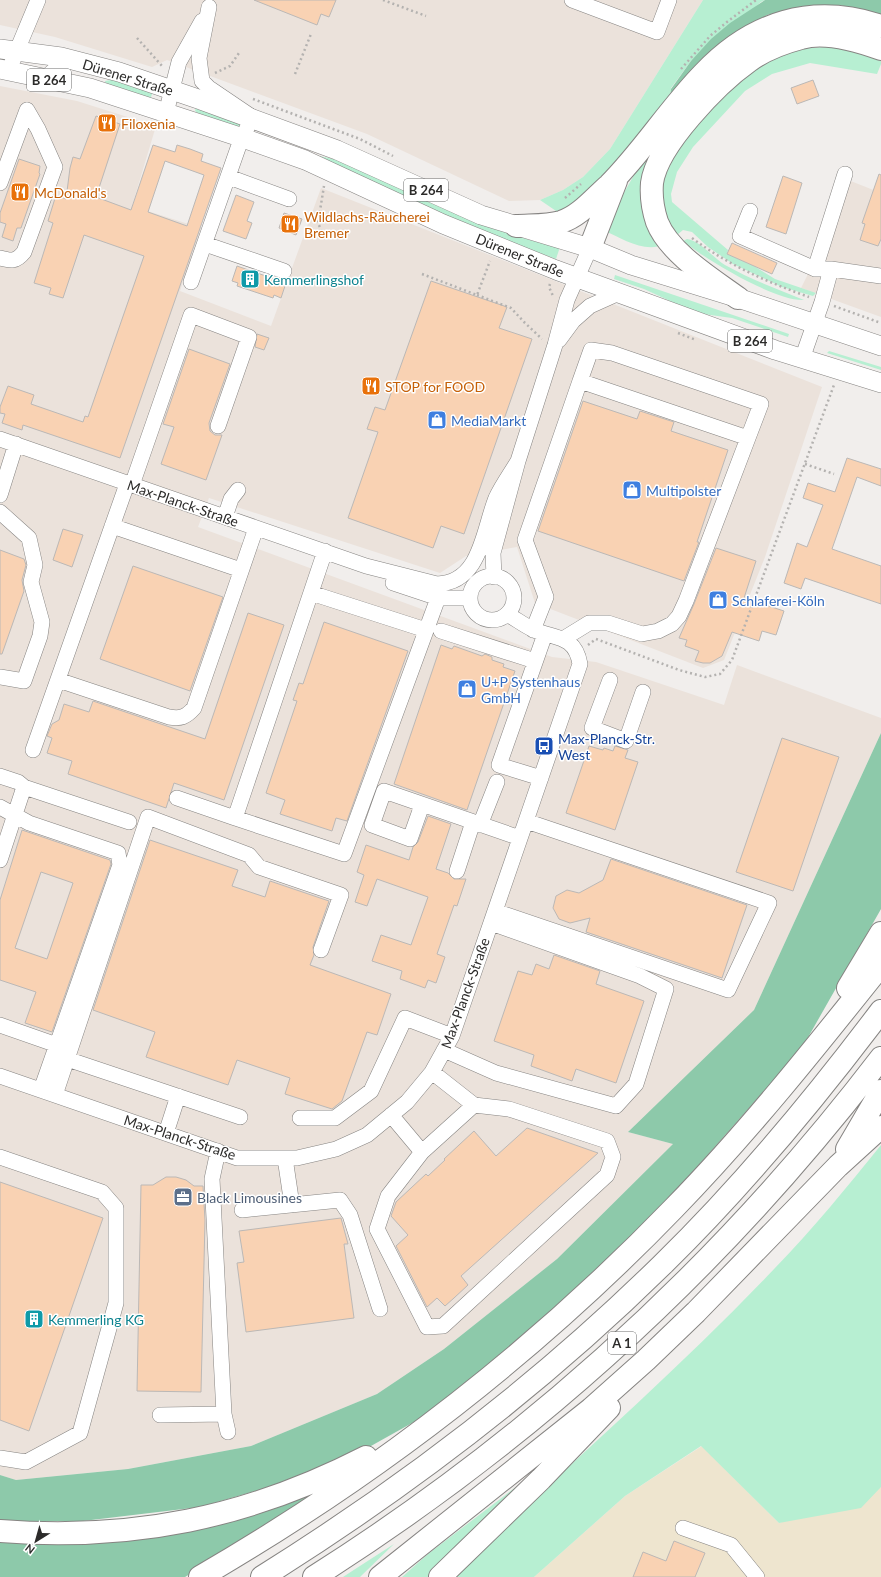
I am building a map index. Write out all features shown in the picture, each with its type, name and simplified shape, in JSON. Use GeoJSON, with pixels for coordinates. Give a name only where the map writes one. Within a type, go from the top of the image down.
{"type":"FeatureCollection","features":[{"type":"Feature","properties":{"kind":"highway"},"geometry":{"type":"LineString","coordinates":[[516,226],[541,225],[562,221],[581,211],[619,174],[703,74],[732,48],[761,29],[806,16],[836,16],[881,26]]}},
{"type":"Feature","properties":{"kind":"highway"},"geometry":{"type":"LineString","coordinates":[[738,298],[690,262],[672,244],[657,222],[652,198],[652,182],[661,156],[682,128],[723,83],[749,62],[773,47],[802,37],[835,37],[881,49]]}},
{"type":"Feature","properties":{"kind":"highway"},"geometry":{"type":"LineString","coordinates":[[590,248],[619,174]]}},
{"type":"Feature","properties":{"kind":"highway"},"geometry":{"type":"LineString","coordinates":[[814,1049],[881,933]]}},
{"type":"Feature","properties":{"kind":"highway"},"geometry":{"type":"LineString","coordinates":[[200,1577],[253,1546],[375,1465],[431,1423],[537,1338],[637,1246],[741,1136],[814,1049],[881,965]]}},
{"type":"Feature","properties":{"kind":"highway","name":"A 1"},"geometry":{"type":"LineString","coordinates":[[262,1577],[365,1510],[428,1465],[499,1410],[599,1325],[663,1264],[768,1152],[842,1062],[881,1011]]}},
{"type":"Feature","properties":{"kind":"highway","name":"A 1"},"geometry":{"type":"LineString","coordinates":[[314,1577],[382,1532],[446,1486],[571,1388],[632,1334],[715,1252],[768,1195],[819,1136],[881,1058]]}},
{"type":"Feature","properties":{"kind":"highway"},"geometry":{"type":"LineString","coordinates":[[838,1166],[881,1091]]}},
{"type":"Feature","properties":{"kind":"highway"},"geometry":{"type":"LineString","coordinates":[[380,1577],[591,1409],[660,1347],[706,1302],[838,1166],[881,1127]]}},
{"type":"Feature","properties":{"kind":"highway"},"geometry":{"type":"LineString","coordinates":[[440,1577],[584,1435],[660,1347]]}},
{"type":"Feature","properties":{"kind":"highway"},"geometry":{"type":"LineString","coordinates":[[0,1531],[51,1534],[112,1532],[168,1525],[223,1514],[281,1495],[319,1480],[431,1423]]}},
{"type":"Feature","properties":{"kind":"highway"},"geometry":{"type":"LineString","coordinates":[[215,1577],[253,1546]]}},
{"type":"Feature","properties":{"kind":"main road","name":"Dürener Straße"},"geometry":{"type":"LineString","coordinates":[[9,49],[72,60],[119,72],[252,117],[337,150],[481,215],[590,248],[631,264],[881,346]]}},
{"type":"Feature","properties":{"kind":"main road","name":"Dürener Straße"},"geometry":{"type":"LineString","coordinates":[[4,71],[90,88],[305,160],[442,224],[576,277],[802,359],[881,383]]}},
{"type":"Feature","properties":{"kind":"street"},"geometry":{"type":"LineString","coordinates":[[4,71],[9,49],[38,0]]}},
{"type":"Feature","properties":{"kind":"street"},"geometry":{"type":"LineString","coordinates":[[572,0],[657,32],[669,0]]}},
{"type":"Feature","properties":{"kind":"street"},"geometry":{"type":"LineString","coordinates":[[166,113],[171,90],[180,62],[210,4]]}},
{"type":"Feature","properties":{"kind":"street"},"geometry":{"type":"LineString","coordinates":[[191,282],[252,117],[209,88],[202,81],[199,58],[210,4]]}},
{"type":"Feature","properties":{"kind":"street"},"geometry":{"type":"LineString","coordinates":[[44,79],[60,65],[72,60]]}},
{"type":"Feature","properties":{"kind":"street"},"geometry":{"type":"LineString","coordinates":[[0,183],[26,110],[38,129],[55,167],[24,252],[18,259],[12,262],[0,258]]}},
{"type":"Feature","properties":{"kind":"street"},"geometry":{"type":"LineString","coordinates":[[0,250],[6,252],[14,250],[20,244],[52,159]]}},
{"type":"Feature","properties":{"kind":"street"},"geometry":{"type":"LineString","coordinates":[[815,269],[846,174]]}},
{"type":"Feature","properties":{"kind":"street"},"geometry":{"type":"LineString","coordinates":[[229,177],[289,199]]}},
{"type":"Feature","properties":{"kind":"street"},"geometry":{"type":"LineString","coordinates":[[750,212],[740,236],[815,269],[831,269],[881,276]]}},
{"type":"Feature","properties":{"kind":"street"},"geometry":{"type":"LineString","coordinates":[[205,244],[284,271]]}},
{"type":"Feature","properties":{"kind":"street","name":"Max-Planck-Straße"},"geometry":{"type":"LineString","coordinates":[[494,577],[493,553],[518,460],[555,345],[567,300],[590,248]]}},
{"type":"Feature","properties":{"kind":"street"},"geometry":{"type":"LineString","coordinates":[[802,359],[831,269]]}},
{"type":"Feature","properties":{"kind":"street","name":"Max-Planck-Straße"},"geometry":{"type":"LineString","coordinates":[[555,345],[573,322],[590,306],[619,293]]}},
{"type":"Feature","properties":{"kind":"street"},"geometry":{"type":"LineString","coordinates":[[33,750],[112,526],[130,484],[191,314],[249,336],[218,426]]}},
{"type":"Feature","properties":{"kind":"street"},"geometry":{"type":"LineString","coordinates":[[541,778],[499,765],[535,661],[546,597],[525,540],[591,350],[612,353],[761,404],[686,601],[672,624],[658,632],[642,634],[608,623],[590,623],[563,639]]}},
{"type":"Feature","properties":{"kind":"street"},"geometry":{"type":"LineString","coordinates":[[580,382],[748,438]]}},
{"type":"Feature","properties":{"kind":"street","name":"Max-Planck-Straße"},"geometry":{"type":"LineString","coordinates":[[0,439],[366,566],[437,584],[448,584],[460,578],[468,571],[476,557],[496,497],[518,460]]}},
{"type":"Feature","properties":{"kind":"street"},"geometry":{"type":"LineString","coordinates":[[0,495],[16,444]]}},
{"type":"Feature","properties":{"kind":"street"},"geometry":{"type":"LineString","coordinates":[[225,517],[232,499],[238,490]]}},
{"type":"Feature","properties":{"kind":"street"},"geometry":{"type":"LineString","coordinates":[[0,512],[29,538],[35,565],[31,582],[42,622],[40,636],[24,681],[0,677]]}},
{"type":"Feature","properties":{"kind":"street"},"geometry":{"type":"LineString","coordinates":[[112,526],[241,570]]}},
{"type":"Feature","properties":{"kind":"street"},"geometry":{"type":"LineString","coordinates":[[58,680],[169,717],[180,719],[187,716],[194,708],[256,528]]}},
{"type":"Feature","properties":{"kind":"street"},"geometry":{"type":"LineString","coordinates":[[235,818],[325,551]]}},
{"type":"Feature","properties":{"kind":"street","name":"Max-Planck-Straße"},"geometry":{"type":"LineString","coordinates":[[366,566],[384,580],[438,598],[470,598]]}},
{"type":"Feature","properties":{"kind":"street"},"geometry":{"type":"LineString","coordinates":[[488,577],[494,577],[506,581],[512,590],[513,603],[507,614],[497,620],[484,618],[472,608],[470,598],[472,588],[477,582],[488,577]]}},
{"type":"Feature","properties":{"kind":"street"},"geometry":{"type":"LineString","coordinates":[[311,592],[535,661]]}},
{"type":"Feature","properties":{"kind":"street"},"geometry":{"type":"LineString","coordinates":[[177,798],[344,854],[433,630],[438,598]]}},
{"type":"Feature","properties":{"kind":"street"},"geometry":{"type":"LineString","coordinates":[[507,614],[539,632],[563,639],[578,652]]}},
{"type":"Feature","properties":{"kind":"street","name":"Max-Planck-Straße"},"geometry":{"type":"LineString","coordinates":[[0,1076],[237,1158],[297,1158],[336,1149],[367,1135],[408,1102],[432,1072],[452,1036],[580,664],[578,652]]}},
{"type":"Feature","properties":{"kind":"street"},"geometry":{"type":"LineString","coordinates":[[610,680],[592,728],[626,741],[642,692]]}},
{"type":"Feature","properties":{"kind":"street"},"geometry":{"type":"LineString","coordinates":[[0,776],[18,782],[24,787],[129,822]]}},
{"type":"Feature","properties":{"kind":"street"},"geometry":{"type":"LineString","coordinates":[[457,871],[497,782]]}},
{"type":"Feature","properties":{"kind":"street"},"geometry":{"type":"LineString","coordinates":[[0,860],[24,787]]}},
{"type":"Feature","properties":{"kind":"street"},"geometry":{"type":"LineString","coordinates":[[422,805],[520,838]]}},
{"type":"Feature","properties":{"kind":"street"},"geometry":{"type":"LineString","coordinates":[[0,807],[29,823],[118,853],[120,865],[57,1045],[48,1092]]}},
{"type":"Feature","properties":{"kind":"street"},"geometry":{"type":"LineString","coordinates":[[48,1092],[67,1059],[148,817],[249,855],[259,867],[341,895],[321,950]]}},
{"type":"Feature","properties":{"kind":"street"},"geometry":{"type":"LineString","coordinates":[[493,917],[728,990],[769,904],[526,821]]}},
{"type":"Feature","properties":{"kind":"street"},"geometry":{"type":"LineString","coordinates":[[444,1050],[496,1074],[616,1106],[636,1084],[666,989],[640,976],[493,917]]}},
{"type":"Feature","properties":{"kind":"street"},"geometry":{"type":"LineString","coordinates":[[300,1118],[335,1118],[371,1091],[405,1018],[452,1036]]}},
{"type":"Feature","properties":{"kind":"street"},"geometry":{"type":"LineString","coordinates":[[0,1025],[57,1045]]}},
{"type":"Feature","properties":{"kind":"street"},"geometry":{"type":"LineString","coordinates":[[67,1059],[240,1117]]}},
{"type":"Feature","properties":{"kind":"street"},"geometry":{"type":"LineString","coordinates":[[432,1072],[474,1105],[509,1109],[607,1141],[613,1157],[607,1175],[449,1321],[443,1326],[427,1327],[377,1229],[388,1196],[422,1152],[474,1105]]}},
{"type":"Feature","properties":{"kind":"street"},"geometry":{"type":"LineString","coordinates":[[166,1133],[178,1096]]}},
{"type":"Feature","properties":{"kind":"street"},"geometry":{"type":"LineString","coordinates":[[392,1115],[422,1152]]}},
{"type":"Feature","properties":{"kind":"street"},"geometry":{"type":"LineString","coordinates":[[218,1152],[212,1178],[224,1414],[228,1432]]}},
{"type":"Feature","properties":{"kind":"street"},"geometry":{"type":"LineString","coordinates":[[0,1157],[102,1192],[116,1208],[116,1303],[80,1433],[26,1462],[0,1458]]}},
{"type":"Feature","properties":{"kind":"street"},"geometry":{"type":"LineString","coordinates":[[285,1158],[292,1205]]}},
{"type":"Feature","properties":{"kind":"street"},"geometry":{"type":"LineString","coordinates":[[242,1210],[340,1200],[350,1215],[380,1309]]}},
{"type":"Feature","properties":{"kind":"street"},"geometry":{"type":"LineString","coordinates":[[160,1415],[224,1414]]}},
{"type":"Feature","properties":{"kind":"street"},"geometry":{"type":"LineString","coordinates":[[683,1528],[731,1545],[756,1577]]}},
{"type":"Feature","properties":{"kind":"path"},"geometry":{"type":"LineString","coordinates":[[382,0],[426,16]]}},
{"type":"Feature","properties":{"kind":"path"},"geometry":{"type":"LineString","coordinates":[[295,74],[311,34]]}},
{"type":"Feature","properties":{"kind":"path"},"geometry":{"type":"LineString","coordinates":[[137,38],[165,69]]}},
{"type":"Feature","properties":{"kind":"path"},"geometry":{"type":"LineString","coordinates":[[211,74],[230,66],[239,53]]}},
{"type":"Feature","properties":{"kind":"path"},"geometry":{"type":"LineString","coordinates":[[318,181],[325,184],[318,223],[324,236]]}},
{"type":"Feature","properties":{"kind":"path"},"geometry":{"type":"LineString","coordinates":[[477,295],[490,260],[497,263]]}},
{"type":"Feature","properties":{"kind":"path"},"geometry":{"type":"LineString","coordinates":[[422,274],[511,308],[542,339],[555,345]]}},
{"type":"Feature","properties":{"kind":"path"},"geometry":{"type":"LineString","coordinates":[[544,282],[549,287]]}},
{"type":"Feature","properties":{"kind":"path"},"geometry":{"type":"LineString","coordinates":[[578,652],[596,639],[679,670],[705,677],[720,674],[732,660],[834,385]]}},
{"type":"Feature","properties":{"kind":"path"},"geometry":{"type":"LineString","coordinates":[[805,464],[834,474]]}},
{"type":"Feature","properties":{"kind":"shaded area"},"geometry":{"type":"Polygon","coordinates":[[[0,0],[703,0],[610,149],[583,177],[563,190],[540,200],[509,201],[367,134],[167,60],[152,67],[55,37],[0,25],[0,0]]]}},
{"type":"Feature","properties":{"kind":"shaded area"},"geometry":{"type":"Polygon","coordinates":[[[0,86],[77,101],[156,126],[132,206],[201,228],[180,291],[271,326],[321,188],[822,387],[765,557],[724,660],[703,668],[535,603],[517,547],[466,556],[440,573],[209,498],[198,527],[552,657],[596,662],[724,705],[737,665],[881,718],[881,733],[754,1010],[628,1132],[673,1144],[557,1259],[444,1349],[377,1394],[251,1446],[128,1469],[16,1480],[0,1475],[0,86]]]}},
{"type":"Feature","properties":{"kind":"shaded area"},"geometry":{"type":"Polygon","coordinates":[[[838,176],[876,191],[881,184],[881,317],[801,288],[808,274],[811,257],[838,176]]]}},
{"type":"Feature","properties":{"kind":"shaded area"},"geometry":{"type":"Polygon","coordinates":[[[702,1446],[779,1523],[881,1487],[881,1577],[534,1577],[625,1496],[702,1446]]]}},
{"type":"Feature","properties":{"kind":"green space"},"geometry":{"type":"Polygon","coordinates":[[[703,0],[765,0],[691,61],[671,88],[670,98],[594,188],[559,213],[540,200],[563,190],[583,177],[610,149],[703,0]]]}},
{"type":"Feature","properties":{"kind":"green space"},"geometry":{"type":"Polygon","coordinates":[[[765,0],[881,0],[881,17],[840,5],[792,9],[767,15],[744,28],[670,98],[671,89],[691,61],[711,39],[730,23],[765,0]]]}},
{"type":"Feature","properties":{"kind":"green space"},"geometry":{"type":"Polygon","coordinates":[[[829,27],[860,30],[881,36],[881,41],[835,31],[812,31],[789,35],[774,40],[750,52],[737,61],[706,91],[661,145],[652,162],[644,185],[645,203],[650,221],[658,237],[664,244],[657,247],[642,246],[626,241],[605,231],[624,192],[644,160],[663,135],[725,67],[748,49],[767,39],[787,33],[829,27]]]}},
{"type":"Feature","properties":{"kind":"green space"},"geometry":{"type":"Polygon","coordinates":[[[825,47],[841,48],[881,58],[881,64],[877,74],[810,63],[772,74],[745,91],[693,147],[677,172],[671,194],[672,202],[728,250],[727,254],[754,266],[775,279],[816,293],[813,296],[782,287],[733,264],[708,247],[692,232],[683,230],[677,235],[664,213],[661,199],[664,181],[673,161],[686,140],[720,100],[738,83],[756,68],[778,55],[798,50],[825,47]]]}},
{"type":"Feature","properties":{"kind":"green space"},"geometry":{"type":"Polygon","coordinates":[[[117,79],[153,92],[150,99],[106,84],[105,81],[117,79]]]}},
{"type":"Feature","properties":{"kind":"green space"},"geometry":{"type":"Polygon","coordinates":[[[196,107],[241,124],[242,126],[234,129],[204,118],[195,111],[196,107]]]}},
{"type":"Feature","properties":{"kind":"green space"},"geometry":{"type":"Polygon","coordinates":[[[314,155],[339,160],[475,222],[503,232],[560,247],[556,259],[483,232],[314,155]]]}},
{"type":"Feature","properties":{"kind":"green space"},"geometry":{"type":"Polygon","coordinates":[[[687,239],[692,240],[702,246],[720,262],[734,270],[804,300],[792,299],[776,294],[741,278],[693,249],[683,241],[687,239]]]}},
{"type":"Feature","properties":{"kind":"green space"},"geometry":{"type":"Polygon","coordinates":[[[615,275],[789,334],[788,337],[732,318],[696,313],[644,289],[614,279],[615,275]]]}},
{"type":"Feature","properties":{"kind":"green space"},"geometry":{"type":"Polygon","coordinates":[[[829,351],[881,367],[881,370],[827,353],[829,351]]]}},
{"type":"Feature","properties":{"kind":"green space"},"geometry":{"type":"Polygon","coordinates":[[[881,733],[881,909],[802,1048],[631,1242],[551,1316],[421,1418],[328,1470],[200,1507],[83,1521],[0,1521],[0,1475],[16,1480],[128,1469],[251,1446],[377,1394],[444,1349],[557,1259],[673,1144],[628,1132],[754,1010],[881,733]]]}},
{"type":"Feature","properties":{"kind":"green space"},"geometry":{"type":"Polygon","coordinates":[[[881,1145],[881,1487],[861,1508],[779,1523],[701,1446],[625,1496],[534,1577],[452,1577],[656,1386],[736,1308],[803,1238],[881,1145]]]}},
{"type":"Feature","properties":{"kind":"green space"},"geometry":{"type":"Polygon","coordinates":[[[538,1470],[428,1577],[402,1577],[428,1554],[538,1470]]]}},
{"type":"Feature","properties":{"kind":"green space"},"geometry":{"type":"Polygon","coordinates":[[[325,1485],[269,1526],[185,1577],[0,1577],[0,1538],[38,1540],[325,1485]]]}},
{"type":"Feature","properties":{"kind":"green space"},"geometry":{"type":"Polygon","coordinates":[[[394,1544],[360,1577],[343,1577],[346,1575],[394,1544]]]}},
{"type":"Feature","properties":{"kind":"building"},"geometry":{"type":"Polygon","coordinates":[[[254,0],[336,0],[329,17],[321,14],[317,25],[254,0]]]}},
{"type":"Feature","properties":{"kind":"building"},"geometry":{"type":"Polygon","coordinates":[[[813,80],[819,96],[797,104],[791,88],[813,80]]]}},
{"type":"Feature","properties":{"kind":"building"},"geometry":{"type":"Polygon","coordinates":[[[96,116],[120,124],[96,197],[131,210],[153,145],[175,152],[177,145],[190,149],[203,154],[201,161],[221,168],[120,458],[23,425],[22,430],[2,423],[5,414],[0,413],[0,407],[8,386],[34,395],[31,404],[83,422],[85,416],[88,417],[144,256],[84,235],[63,298],[49,294],[51,288],[34,283],[53,223],[48,221],[56,195],[66,199],[73,157],[80,159],[96,116]],[[165,161],[148,212],[187,226],[204,175],[165,161]]]}},
{"type":"Feature","properties":{"kind":"building","name":"McDonald's"},"geometry":{"type":"Polygon","coordinates":[[[19,159],[40,166],[40,174],[21,228],[17,228],[13,241],[2,237],[6,224],[0,222],[0,213],[19,159]]]}},
{"type":"Feature","properties":{"kind":"building"},"geometry":{"type":"Polygon","coordinates":[[[879,174],[881,175],[881,239],[878,246],[860,240],[865,224],[862,223],[879,174]]]}},
{"type":"Feature","properties":{"kind":"building"},"geometry":{"type":"Polygon","coordinates":[[[783,176],[802,183],[786,234],[766,227],[783,176]]]}},
{"type":"Feature","properties":{"kind":"building"},"geometry":{"type":"Polygon","coordinates":[[[236,195],[254,202],[247,221],[252,223],[246,239],[223,231],[236,195]]]}},
{"type":"Feature","properties":{"kind":"building","name":"Wildlachs-Räucherei Bremer"},"geometry":{"type":"Polygon","coordinates":[[[284,213],[302,219],[296,235],[279,228],[284,213]]]}},
{"type":"Feature","properties":{"kind":"building"},"geometry":{"type":"Polygon","coordinates":[[[732,243],[777,263],[772,274],[727,254],[732,243]]]}},
{"type":"Feature","properties":{"kind":"building"},"geometry":{"type":"Polygon","coordinates":[[[237,266],[286,283],[281,298],[274,295],[273,298],[237,286],[238,283],[232,281],[237,266]]]}},
{"type":"Feature","properties":{"kind":"building","name":"MediaMarkt"},"geometry":{"type":"Polygon","coordinates":[[[431,281],[507,307],[499,328],[532,339],[464,534],[441,526],[433,548],[348,518],[378,432],[367,429],[375,407],[385,410],[431,281]]]}},
{"type":"Feature","properties":{"kind":"building"},"geometry":{"type":"Polygon","coordinates":[[[257,334],[269,338],[264,350],[255,347],[257,334]]]}},
{"type":"Feature","properties":{"kind":"building"},"geometry":{"type":"Polygon","coordinates":[[[189,349],[230,364],[209,423],[210,431],[215,435],[222,435],[206,480],[161,464],[174,427],[163,424],[189,349]]]}},
{"type":"Feature","properties":{"kind":"building","name":"Multipolster"},"geometry":{"type":"Polygon","coordinates":[[[583,401],[637,419],[640,411],[674,422],[671,431],[728,450],[697,542],[699,542],[684,581],[538,531],[583,401]]]}},
{"type":"Feature","properties":{"kind":"building"},"geometry":{"type":"Polygon","coordinates":[[[847,458],[881,469],[881,486],[857,477],[832,549],[881,566],[881,604],[805,578],[801,589],[784,583],[797,543],[807,547],[823,505],[803,498],[808,483],[835,492],[847,458]]]}},
{"type":"Feature","properties":{"kind":"building"},"geometry":{"type":"Polygon","coordinates":[[[63,529],[83,535],[72,567],[53,560],[63,529]]]}},
{"type":"Feature","properties":{"kind":"building","name":"Schlaferei-Köln"},"geometry":{"type":"Polygon","coordinates":[[[716,548],[756,561],[744,598],[784,611],[776,635],[762,631],[759,641],[732,632],[722,656],[710,663],[703,663],[695,661],[699,651],[685,646],[687,640],[679,638],[716,548]]]}},
{"type":"Feature","properties":{"kind":"building"},"geometry":{"type":"Polygon","coordinates":[[[0,550],[24,559],[26,565],[22,580],[24,591],[2,654],[0,654],[0,550]]]}},
{"type":"Feature","properties":{"kind":"building"},"geometry":{"type":"Polygon","coordinates":[[[133,566],[223,597],[190,691],[100,659],[133,566]]]}},
{"type":"Feature","properties":{"kind":"building"},"geometry":{"type":"Polygon","coordinates":[[[248,613],[284,625],[224,800],[174,783],[166,808],[68,774],[72,761],[47,753],[52,738],[47,736],[52,724],[59,720],[64,704],[89,712],[93,701],[205,739],[248,613]]]}},
{"type":"Feature","properties":{"kind":"building"},"geometry":{"type":"Polygon","coordinates":[[[324,622],[408,651],[347,821],[336,818],[332,831],[280,814],[285,800],[266,793],[297,701],[293,700],[299,683],[303,684],[324,622]]]}},
{"type":"Feature","properties":{"kind":"building"},"geometry":{"type":"Polygon","coordinates":[[[441,645],[452,649],[454,646],[482,656],[485,654],[492,657],[492,660],[504,664],[503,667],[515,671],[467,810],[394,784],[441,645]]]}},
{"type":"Feature","properties":{"kind":"building"},"geometry":{"type":"Polygon","coordinates":[[[782,738],[839,757],[793,891],[736,872],[782,738]]]}},
{"type":"Feature","properties":{"kind":"building"},"geometry":{"type":"Polygon","coordinates":[[[589,746],[613,751],[615,746],[628,750],[625,758],[638,762],[615,830],[566,813],[589,746]]]}},
{"type":"Feature","properties":{"kind":"building"},"geometry":{"type":"Polygon","coordinates":[[[428,816],[451,824],[436,869],[448,873],[454,879],[466,879],[457,906],[454,905],[437,954],[445,957],[436,983],[428,980],[425,988],[400,979],[402,971],[372,961],[381,935],[411,945],[428,897],[377,879],[367,906],[355,902],[364,875],[357,872],[366,845],[409,860],[413,847],[418,842],[428,816]]]}},
{"type":"Feature","properties":{"kind":"building"},"geometry":{"type":"Polygon","coordinates":[[[22,830],[110,860],[111,864],[52,1032],[25,1023],[36,992],[0,980],[0,900],[22,830]],[[41,872],[15,948],[47,959],[73,883],[41,872]]]}},
{"type":"Feature","properties":{"kind":"building"},"geometry":{"type":"Polygon","coordinates":[[[150,840],[238,870],[232,886],[265,897],[270,881],[329,901],[313,947],[314,955],[310,965],[391,994],[377,1035],[367,1032],[342,1101],[332,1109],[285,1094],[290,1078],[237,1060],[228,1085],[146,1057],[155,1032],[93,1010],[150,840]]]}},
{"type":"Feature","properties":{"kind":"building"},"geometry":{"type":"Polygon","coordinates":[[[611,859],[747,905],[722,978],[586,932],[590,918],[570,923],[559,919],[553,908],[556,896],[567,890],[579,893],[603,880],[611,859]]]}},
{"type":"Feature","properties":{"kind":"building"},"geometry":{"type":"Polygon","coordinates":[[[554,955],[600,971],[596,984],[644,1001],[616,1083],[576,1069],[572,1081],[531,1066],[534,1055],[494,1041],[518,971],[532,975],[536,964],[549,969],[554,955]]]}},
{"type":"Feature","properties":{"kind":"building"},"geometry":{"type":"Polygon","coordinates":[[[527,1128],[598,1153],[461,1276],[468,1285],[454,1298],[445,1306],[437,1298],[427,1307],[396,1246],[408,1235],[391,1216],[396,1202],[426,1174],[428,1176],[474,1131],[496,1156],[527,1128]]]}},
{"type":"Feature","properties":{"kind":"building"},"geometry":{"type":"Polygon","coordinates":[[[166,1177],[176,1177],[186,1180],[194,1186],[203,1186],[205,1220],[201,1392],[137,1391],[141,1185],[153,1185],[166,1177]]]}},
{"type":"Feature","properties":{"kind":"building","name":"Kemmerling KG"},"geometry":{"type":"Polygon","coordinates":[[[0,1182],[103,1218],[29,1431],[0,1420],[0,1182]]]}},
{"type":"Feature","properties":{"kind":"building"},"geometry":{"type":"Polygon","coordinates":[[[341,1218],[348,1244],[344,1244],[354,1318],[246,1332],[237,1263],[244,1262],[239,1231],[341,1218]]]}},
{"type":"Feature","properties":{"kind":"building"},"geometry":{"type":"Polygon","coordinates":[[[674,1541],[705,1553],[695,1577],[633,1577],[643,1552],[666,1561],[674,1541]]]}},
{"type":"Feature","properties":{"kind":"place","name":"Filoxenia"},"geometry":{"type":"Point","coordinates":[107,123]}},
{"type":"Feature","properties":{"kind":"place","name":"McDonald's"},"geometry":{"type":"Point","coordinates":[20,192]}},
{"type":"Feature","properties":{"kind":"place","name":"Wildlachs-Räucherei Bremer"},"geometry":{"type":"Point","coordinates":[290,224]}},
{"type":"Feature","properties":{"kind":"place","name":"Kemmerlingshof"},"geometry":{"type":"Point","coordinates":[250,279]}},
{"type":"Feature","properties":{"kind":"place","name":"STOP for FOOD"},"geometry":{"type":"Point","coordinates":[371,386]}},
{"type":"Feature","properties":{"kind":"place","name":"MediaMarkt"},"geometry":{"type":"Point","coordinates":[437,420]}},
{"type":"Feature","properties":{"kind":"place","name":"Multipolster"},"geometry":{"type":"Point","coordinates":[632,490]}},
{"type":"Feature","properties":{"kind":"place","name":"Schlaferei-Köln"},"geometry":{"type":"Point","coordinates":[718,600]}},
{"type":"Feature","properties":{"kind":"place","name":"U+P Systenhaus GmbH"},"geometry":{"type":"Point","coordinates":[467,689]}},
{"type":"Feature","properties":{"kind":"place","name":"Max-Planck-Str. West"},"geometry":{"type":"Point","coordinates":[544,746]}},
{"type":"Feature","properties":{"kind":"place","name":"Black Limousines"},"geometry":{"type":"Point","coordinates":[183,1197]}},
{"type":"Feature","properties":{"kind":"place","name":"Kemmerling KG"},"geometry":{"type":"Point","coordinates":[34,1319]}}]}
